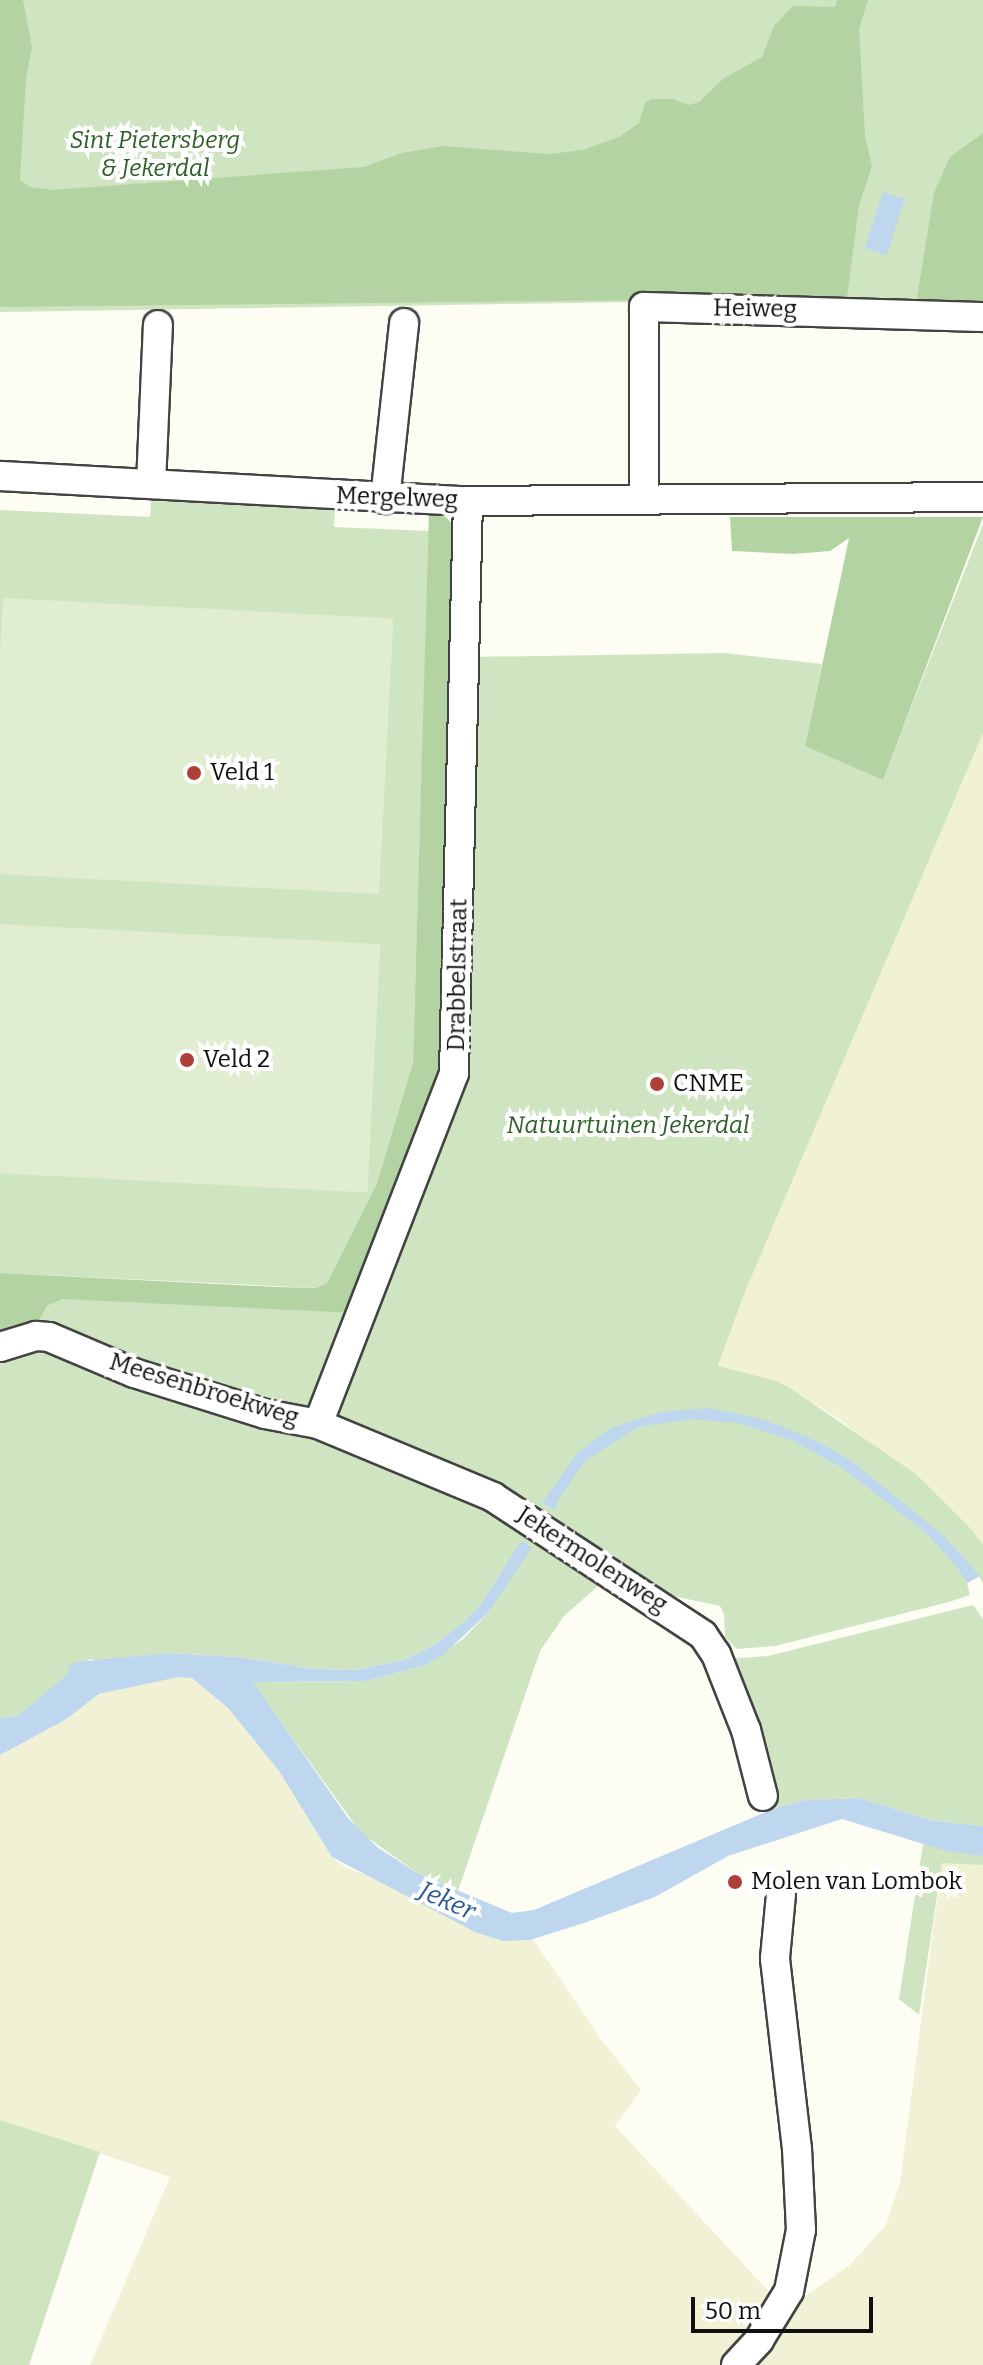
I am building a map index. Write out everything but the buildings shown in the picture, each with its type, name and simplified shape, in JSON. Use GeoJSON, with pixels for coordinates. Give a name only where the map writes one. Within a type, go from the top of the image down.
{"type":"FeatureCollection","features":[{"type":"Feature","properties":{"kind":"street","name":"Heiweg"},"geometry":{"type":"LineString","coordinates":[[644,500],[644,307],[872,303],[983,317]]}},
{"type":"Feature","properties":{"kind":"street"},"geometry":{"type":"LineString","coordinates":[[385,499],[404,323]]}},
{"type":"Feature","properties":{"kind":"street"},"geometry":{"type":"LineString","coordinates":[[151,484],[158,325]]}},
{"type":"Feature","properties":{"kind":"street","name":"Mergelweg"},"geometry":{"type":"LineString","coordinates":[[0,476],[385,499],[468,501],[983,497]]}},
{"type":"Feature","properties":{"kind":"street","name":"Drabbelstraat"},"geometry":{"type":"LineString","coordinates":[[318,1424],[454,1073],[468,501]]}},
{"type":"Feature","properties":{"kind":"street","name":"Meesenbroekweg"},"geometry":{"type":"LineString","coordinates":[[0,1347],[36,1336],[49,1337],[134,1373],[265,1414],[318,1424]]}},
{"type":"Feature","properties":{"kind":"street","name":"Jekermolenweg"},"geometry":{"type":"LineString","coordinates":[[318,1424],[493,1497],[699,1631],[716,1654],[746,1730],[763,1796]]}},
{"type":"Feature","properties":{"kind":"street"},"geometry":{"type":"LineString","coordinates":[[736,2365],[767,2329],[789,2291],[801,2230],[797,2149],[775,1958],[781,1895]]}},
{"type":"Feature","properties":{"kind":"green space","name":"Sint Pietersberg & Jekerdal"},"geometry":{"type":"Polygon","coordinates":[[[0,0],[983,0],[983,305],[637,302],[0,312],[0,0]]]}},
{"type":"Feature","properties":{"kind":"green space"},"geometry":{"type":"Polygon","coordinates":[[[0,0],[23,0],[32,47],[26,78],[20,180],[30,187],[52,190],[364,167],[402,153],[443,146],[549,154],[583,150],[619,137],[639,123],[645,103],[652,99],[673,99],[689,105],[699,102],[724,78],[762,57],[774,26],[793,6],[835,7],[837,0],[868,0],[859,29],[865,136],[872,166],[859,205],[847,298],[0,307],[0,0]]]}},
{"type":"Feature","properties":{"kind":"green space"},"geometry":{"type":"Polygon","coordinates":[[[983,133],[983,302],[916,304],[934,193],[950,157],[983,133]]]}},
{"type":"Feature","properties":{"kind":"green space"},"geometry":{"type":"Polygon","coordinates":[[[151,501],[335,508],[334,527],[429,531],[413,1062],[377,1183],[327,1283],[317,1288],[0,1273],[0,510],[150,517],[151,501]]]}},
{"type":"Feature","properties":{"kind":"green space"},"geometry":{"type":"Polygon","coordinates":[[[429,511],[447,518],[455,528],[450,1044],[356,1313],[62,1299],[47,1306],[34,1331],[0,1338],[0,1273],[278,1287],[316,1288],[327,1283],[377,1183],[413,1062],[429,511]]]}},
{"type":"Feature","properties":{"kind":"green space"},"geometry":{"type":"Polygon","coordinates":[[[730,517],[983,517],[883,780],[805,746],[849,538],[830,551],[793,554],[732,551],[730,517]]]}},
{"type":"Feature","properties":{"kind":"green space","name":"Natuurtuinen Jekerdal"},"geometry":{"type":"Polygon","coordinates":[[[983,524],[983,733],[745,1292],[718,1366],[777,1381],[916,1474],[983,1545],[983,1584],[979,1576],[967,1583],[970,1595],[949,1602],[775,1646],[737,1649],[725,1637],[724,1614],[720,1606],[654,1592],[339,1421],[336,1414],[373,1307],[452,1119],[463,1069],[470,657],[724,653],[822,664],[805,746],[883,779],[983,524]]]}},
{"type":"Feature","properties":{"kind":"green space","name":"Veld 1"},"geometry":{"type":"Polygon","coordinates":[[[3,598],[393,618],[379,894],[0,874],[3,598]]]}},
{"type":"Feature","properties":{"kind":"green space"},"geometry":{"type":"Polygon","coordinates":[[[983,733],[983,1545],[949,1509],[839,1419],[777,1381],[718,1367],[745,1292],[983,733]]]}},
{"type":"Feature","properties":{"kind":"green space","name":"Veld 2"},"geometry":{"type":"Polygon","coordinates":[[[0,924],[380,944],[367,1193],[0,1173],[0,924]]]}},
{"type":"Feature","properties":{"kind":"green space"},"geometry":{"type":"Polygon","coordinates":[[[61,1299],[155,1301],[356,1313],[316,1400],[304,1407],[289,1408],[34,1331],[47,1306],[61,1299]]]}},
{"type":"Feature","properties":{"kind":"green space"},"geometry":{"type":"Polygon","coordinates":[[[31,1344],[268,1419],[455,1487],[606,1579],[564,1616],[540,1651],[458,1891],[419,1874],[361,1833],[252,1682],[366,1681],[423,1666],[463,1639],[489,1612],[531,1547],[521,1542],[481,1604],[466,1620],[434,1645],[404,1660],[356,1670],[313,1669],[240,1657],[169,1653],[101,1662],[90,1659],[19,1715],[0,1718],[0,1356],[31,1344]]]}},
{"type":"Feature","properties":{"kind":"green space"},"geometry":{"type":"Polygon","coordinates":[[[973,1605],[983,1619],[983,1826],[934,1821],[859,1798],[807,1800],[775,1808],[758,1746],[726,1659],[768,1656],[973,1605]]]}},
{"type":"Feature","properties":{"kind":"green space"},"geometry":{"type":"Polygon","coordinates":[[[179,1677],[192,1678],[228,1708],[279,1771],[332,1857],[345,1867],[533,1939],[600,2038],[641,2090],[615,2126],[774,2297],[724,2365],[90,2365],[170,2177],[0,2120],[0,1755],[65,1720],[99,1694],[179,1677]]]}},
{"type":"Feature","properties":{"kind":"green space"},"geometry":{"type":"Polygon","coordinates":[[[923,1844],[983,1856],[983,1865],[942,1863],[919,2015],[899,1999],[923,1844]]]}},
{"type":"Feature","properties":{"kind":"green space"},"geometry":{"type":"Polygon","coordinates":[[[942,1862],[983,1865],[983,2365],[744,2365],[784,2310],[849,2266],[886,2225],[900,2183],[942,1862]]]}},
{"type":"Feature","properties":{"kind":"green space"},"geometry":{"type":"Polygon","coordinates":[[[0,2120],[100,2152],[29,2365],[0,2365],[0,2120]]]}},
{"type":"Feature","properties":{"kind":"water"},"geometry":{"type":"Polygon","coordinates":[[[883,192],[905,199],[887,255],[865,248],[883,192]]]}},
{"type":"Feature","properties":{"kind":"water"},"geometry":{"type":"Polygon","coordinates":[[[710,1408],[765,1420],[815,1440],[850,1460],[943,1535],[980,1576],[967,1583],[957,1567],[925,1532],[841,1467],[793,1441],[738,1423],[690,1419],[638,1427],[585,1461],[558,1500],[555,1510],[542,1503],[578,1452],[611,1428],[661,1412],[710,1408]]]}},
{"type":"Feature","properties":{"kind":"water","name":"Jeker"},"geometry":{"type":"Polygon","coordinates":[[[521,1541],[532,1547],[489,1612],[443,1655],[423,1666],[366,1681],[253,1682],[348,1818],[377,1847],[419,1874],[512,1913],[534,1910],[775,1808],[807,1800],[859,1798],[934,1821],[983,1826],[983,1856],[946,1851],[842,1819],[728,1856],[655,1897],[587,1922],[530,1940],[504,1941],[477,1933],[332,1857],[279,1771],[228,1708],[192,1678],[179,1677],[99,1694],[65,1720],[0,1755],[0,1718],[19,1715],[68,1674],[68,1666],[77,1662],[169,1653],[240,1657],[313,1669],[356,1670],[404,1660],[434,1645],[466,1620],[481,1604],[521,1541]]]}},
{"type":"Feature","properties":{"kind":"place","name":"Veld 1"},"geometry":{"type":"Point","coordinates":[194,773]}},
{"type":"Feature","properties":{"kind":"place","name":"Veld 2"},"geometry":{"type":"Point","coordinates":[187,1060]}},
{"type":"Feature","properties":{"kind":"place","name":"CNME"},"geometry":{"type":"Point","coordinates":[657,1084]}},
{"type":"Feature","properties":{"kind":"place","name":"Molen van Lombok"},"geometry":{"type":"Point","coordinates":[735,1882]}}]}
